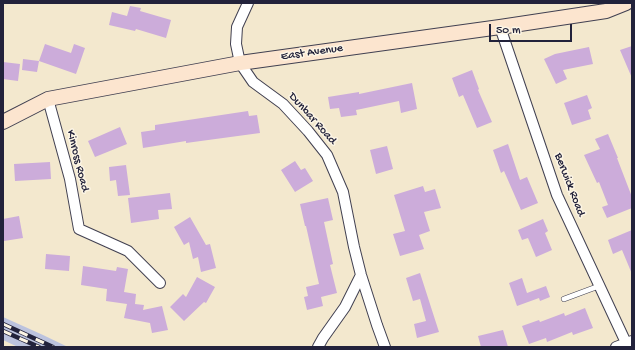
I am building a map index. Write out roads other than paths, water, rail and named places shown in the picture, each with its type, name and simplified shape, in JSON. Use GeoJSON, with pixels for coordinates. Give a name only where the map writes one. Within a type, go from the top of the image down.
{"type":"FeatureCollection","features":[{"type":"Feature","properties":{"kind":"street"},"geometry":{"type":"LineString","coordinates":[[240,62],[236,44],[237,27],[248,3]]}},
{"type":"Feature","properties":{"kind":"street","name":"East Avenue"},"geometry":{"type":"LineString","coordinates":[[3,122],[48,99],[240,62],[500,27],[606,11],[626,3]]}},
{"type":"Feature","properties":{"kind":"street","name":"Berwick Road"},"geometry":{"type":"LineString","coordinates":[[500,27],[557,195],[599,286],[629,343]]}},
{"type":"Feature","properties":{"kind":"street","name":"Dunbar Road"},"geometry":{"type":"LineString","coordinates":[[240,62],[253,82],[283,104],[308,131],[327,155],[343,192],[361,275],[385,347]]}},
{"type":"Feature","properties":{"kind":"street","name":"Kinross Road"},"geometry":{"type":"LineString","coordinates":[[48,99],[70,179],[79,229],[128,251],[160,283]]}},
{"type":"Feature","properties":{"kind":"street"},"geometry":{"type":"LineString","coordinates":[[318,347],[322,338],[345,307],[361,275]]}},
{"type":"Feature","properties":{"kind":"street"},"geometry":{"type":"LineString","coordinates":[[616,347],[629,343]]}},
{"type":"Feature","properties":{"kind":"lane"},"geometry":{"type":"LineString","coordinates":[[564,299],[599,286]]}},
{"type":"Feature","properties":{"kind":"railway"},"geometry":{"type":"LineString","coordinates":[[3,324],[53,347]]}},
{"type":"Feature","properties":{"kind":"railway"},"geometry":{"type":"LineString","coordinates":[[3,331],[39,347]]}}]}
